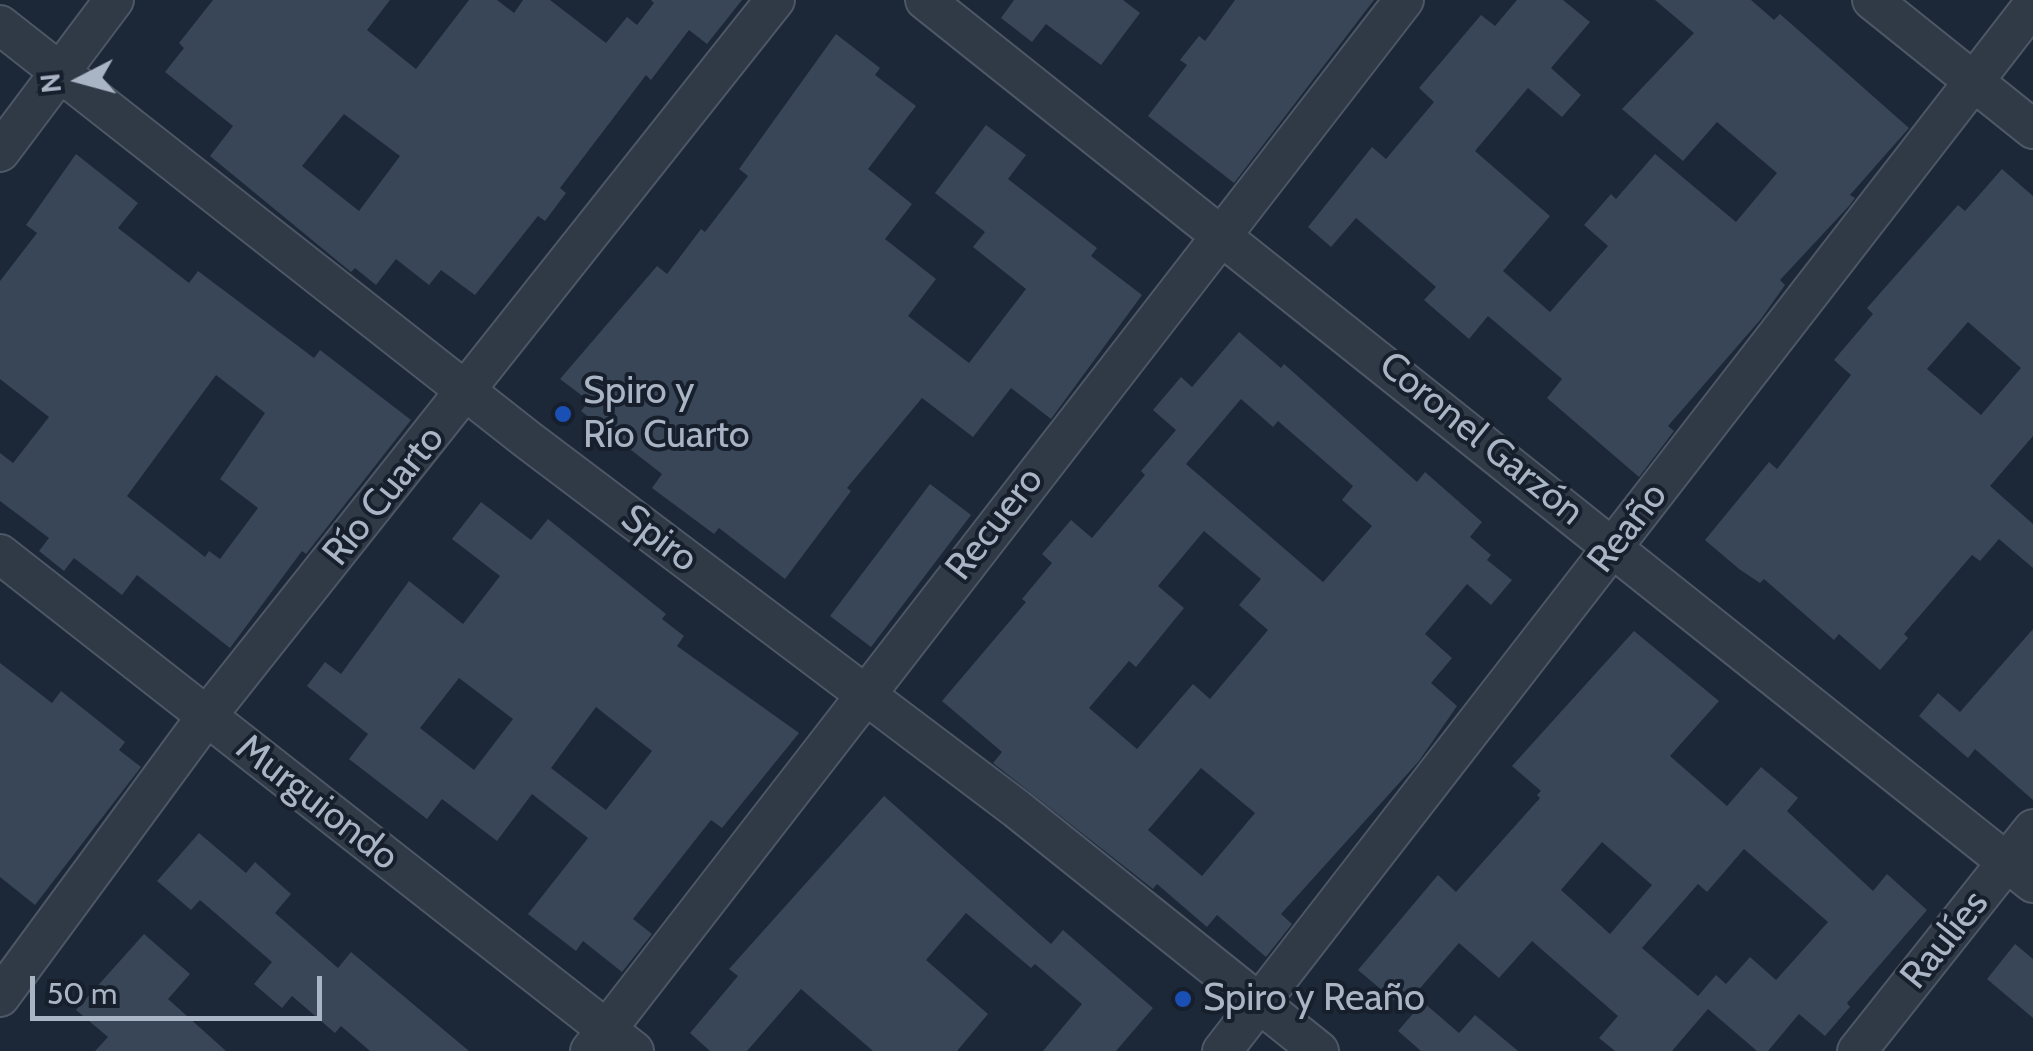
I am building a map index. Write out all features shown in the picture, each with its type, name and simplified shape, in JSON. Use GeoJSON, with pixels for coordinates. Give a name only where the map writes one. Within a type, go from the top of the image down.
{"type":"FeatureCollection","features":[{"type":"Feature","properties":{"kind":"street"},"geometry":{"type":"LineString","coordinates":[[0,152],[114,0]]}},
{"type":"Feature","properties":{"kind":"street","name":"Río Cuarto"},"geometry":{"type":"LineString","coordinates":[[0,996],[206,716],[775,0]]}},
{"type":"Feature","properties":{"kind":"street","name":"Coronel Garzón"},"geometry":{"type":"LineString","coordinates":[[926,0],[2020,873]]}},
{"type":"Feature","properties":{"kind":"street","name":"Recuero"},"geometry":{"type":"LineString","coordinates":[[610,1044],[863,694],[1404,0]]}},
{"type":"Feature","properties":{"kind":"street"},"geometry":{"type":"LineString","coordinates":[[1872,0],[2033,128]]}},
{"type":"Feature","properties":{"kind":"street","name":"Reaño"},"geometry":{"type":"LineString","coordinates":[[1222,1051],[2033,5]]}},
{"type":"Feature","properties":{"kind":"street","name":"Spiro"},"geometry":{"type":"LineString","coordinates":[[0,25],[467,392],[1017,810],[1319,1051]]}},
{"type":"Feature","properties":{"kind":"street","name":"Murguiondo"},"geometry":{"type":"LineString","coordinates":[[0,554],[610,1044]]}},
{"type":"Feature","properties":{"kind":"street","name":"Raulíes"},"geometry":{"type":"LineString","coordinates":[[1857,1051],[2020,873],[2033,829]]}},
{"type":"Feature","properties":{"kind":"building"},"geometry":{"type":"Polygon","coordinates":[[[213,0],[390,0],[367,30],[416,69],[469,0],[497,0],[514,13],[523,0],[550,0],[606,43],[627,17],[637,25],[654,3],[651,0],[742,0],[707,44],[689,30],[651,80],[646,75],[560,188],[566,193],[545,221],[538,216],[475,295],[441,270],[429,285],[396,259],[376,285],[355,268],[351,272],[210,156],[233,126],[165,72],[184,48],[179,43],[213,0]],[[344,114],[302,166],[359,211],[400,156],[344,114]]]}},
{"type":"Feature","properties":{"kind":"building"},"geometry":{"type":"Polygon","coordinates":[[[1014,0],[1123,0],[1140,13],[1101,65],[1046,24],[1032,42],[1001,18],[1014,0]]]}},
{"type":"Feature","properties":{"kind":"building"},"geometry":{"type":"Polygon","coordinates":[[[1235,0],[1374,0],[1234,183],[1148,116],[1187,65],[1180,60],[1199,36],[1205,41],[1235,0]]]}},
{"type":"Feature","properties":{"kind":"building"},"geometry":{"type":"Polygon","coordinates":[[[1517,0],[1563,0],[1590,22],[1551,68],[1581,95],[1562,117],[1528,88],[1475,151],[1550,216],[1503,271],[1550,312],[1608,246],[1584,225],[1611,194],[1616,199],[1655,154],[1736,222],[1777,173],[1717,122],[1683,161],[1622,109],[1694,33],[1655,0],[1751,0],[1774,20],[1780,14],[1909,128],[1850,195],[1855,198],[1849,206],[1780,280],[1785,285],[1761,319],[1668,426],[1674,431],[1639,477],[1547,398],[1562,379],[1488,316],[1469,339],[1424,300],[1436,287],[1356,218],[1331,247],[1308,227],[1372,147],[1386,159],[1434,102],[1419,88],[1481,15],[1495,26],[1517,0]]]}},
{"type":"Feature","properties":{"kind":"building"},"geometry":{"type":"Polygon","coordinates":[[[836,34],[880,68],[875,75],[916,106],[868,169],[912,204],[885,239],[936,279],[908,316],[969,363],[1026,289],[973,247],[985,232],[935,193],[986,125],[1026,155],[1008,179],[1097,248],[1091,256],[1142,295],[1051,419],[1011,388],[973,437],[922,398],[847,488],[851,491],[785,579],[719,528],[714,534],[652,488],[662,474],[581,411],[589,401],[560,379],[657,266],[667,274],[701,229],[705,232],[748,176],[739,169],[836,34]]]}},
{"type":"Feature","properties":{"kind":"building"},"geometry":{"type":"Polygon","coordinates":[[[76,154],[138,203],[118,228],[189,283],[198,271],[314,358],[320,350],[411,420],[306,554],[302,551],[230,648],[137,575],[122,595],[74,558],[64,571],[39,551],[49,538],[0,501],[0,453],[13,463],[49,417],[0,379],[0,281],[37,233],[26,225],[76,154]],[[216,375],[127,496],[205,557],[209,551],[220,559],[258,508],[220,479],[265,413],[216,375]]]}},
{"type":"Feature","properties":{"kind":"building"},"geometry":{"type":"Polygon","coordinates":[[[2002,169],[2033,196],[2033,436],[1990,486],[2033,524],[2033,568],[1999,539],[1980,561],[1972,555],[1904,634],[1908,638],[1880,670],[1839,634],[1834,640],[1764,579],[1760,583],[1705,540],[1769,462],[1777,469],[1851,375],[1834,360],[1873,314],[1867,308],[1958,205],[1965,211],[2002,169]],[[1968,322],[1927,369],[1981,415],[2021,368],[1968,322]]]}},
{"type":"Feature","properties":{"kind":"building"},"geometry":{"type":"Polygon","coordinates":[[[1239,332],[1281,368],[1284,364],[1417,482],[1425,472],[1482,522],[1470,537],[1491,555],[1487,560],[1512,580],[1491,605],[1467,584],[1425,634],[1452,658],[1431,683],[1457,706],[1419,761],[1281,914],[1292,924],[1266,957],[1217,915],[1207,927],[1157,884],[1153,889],[993,763],[1002,752],[942,701],[1026,602],[1022,599],[1052,563],[1042,554],[1071,520],[1092,538],[1145,475],[1141,471],[1176,430],[1153,410],[1181,377],[1192,387],[1239,332]],[[1241,399],[1186,464],[1323,582],[1372,526],[1342,500],[1353,486],[1278,421],[1273,427],[1241,399]],[[1204,531],[1158,586],[1184,608],[1136,667],[1129,661],[1089,708],[1137,749],[1193,684],[1210,699],[1268,630],[1239,605],[1261,579],[1204,531]],[[1201,768],[1148,830],[1202,876],[1255,813],[1201,768]]]}},
{"type":"Feature","properties":{"kind":"building"},"geometry":{"type":"Polygon","coordinates":[[[930,484],[971,515],[871,647],[830,616],[930,484]]]}},
{"type":"Feature","properties":{"kind":"building"},"geometry":{"type":"Polygon","coordinates":[[[481,502],[531,540],[548,519],[666,614],[662,619],[684,636],[677,646],[799,733],[722,828],[711,820],[633,919],[652,934],[622,972],[583,941],[576,951],[528,914],[588,838],[532,794],[497,841],[442,799],[427,819],[349,759],[368,734],[307,686],[325,662],[341,674],[409,581],[463,624],[500,576],[452,539],[481,502]],[[459,678],[420,728],[474,770],[513,719],[459,678]],[[596,707],[551,768],[606,810],[652,751],[596,707]]]}},
{"type":"Feature","properties":{"kind":"building"},"geometry":{"type":"Polygon","coordinates":[[[2033,629],[2033,800],[1975,749],[1968,758],[1919,716],[1938,693],[1960,712],[2033,629]]]}},
{"type":"Feature","properties":{"kind":"building"},"geometry":{"type":"Polygon","coordinates":[[[1634,631],[1719,701],[1670,756],[1727,806],[1761,767],[1798,798],[1787,811],[1873,891],[1887,874],[1927,910],[1847,1003],[1850,1007],[1825,1036],[1799,1014],[1768,1051],[1757,1051],[1708,1009],[1672,1051],[1615,1051],[1599,1038],[1618,1016],[1532,941],[1499,978],[1459,943],[1403,1008],[1358,970],[1438,875],[1456,892],[1540,798],[1537,795],[1541,791],[1512,766],[1634,631]],[[1602,842],[1561,890],[1610,934],[1652,885],[1602,842]],[[1744,849],[1707,892],[1698,884],[1642,948],[1698,996],[1716,975],[1726,984],[1750,957],[1776,980],[1828,922],[1744,849]]]}},
{"type":"Feature","properties":{"kind":"building"},"geometry":{"type":"Polygon","coordinates":[[[0,663],[52,703],[61,691],[125,742],[119,750],[141,767],[35,905],[0,877],[0,663]]]}},
{"type":"Feature","properties":{"kind":"building"},"geometry":{"type":"Polygon","coordinates":[[[884,796],[1051,944],[1063,930],[1153,1008],[1116,1051],[1043,1051],[1082,1004],[1035,964],[1031,968],[966,913],[926,960],[988,1014],[957,1051],[873,1051],[801,989],[747,1051],[710,1051],[690,1033],[738,976],[729,969],[884,796]]]}},
{"type":"Feature","properties":{"kind":"building"},"geometry":{"type":"Polygon","coordinates":[[[199,833],[246,873],[255,862],[291,894],[275,913],[338,968],[351,952],[469,1051],[370,1051],[341,1026],[335,1033],[292,996],[282,1008],[254,984],[272,962],[200,900],[191,910],[157,881],[199,833]]]}},
{"type":"Feature","properties":{"kind":"building"},"geometry":{"type":"Polygon","coordinates":[[[144,934],[190,974],[168,999],[226,1051],[95,1051],[108,1037],[76,1010],[144,934]]]}},
{"type":"Feature","properties":{"kind":"building"},"geometry":{"type":"Polygon","coordinates":[[[2015,944],[2033,959],[2033,1018],[1987,979],[2015,944]]]}},
{"type":"Feature","properties":{"kind":"building"},"geometry":{"type":"Polygon","coordinates":[[[1423,1002],[1459,1033],[1475,1015],[1518,1051],[1421,1051],[1398,1031],[1423,1002]]]}},
{"type":"Feature","properties":{"kind":"place","name":"Spiro y Río Cuarto"},"geometry":{"type":"Point","coordinates":[563,414]}},
{"type":"Feature","properties":{"kind":"place","name":"Spiro y Reaño"},"geometry":{"type":"Point","coordinates":[1183,999]}}]}
